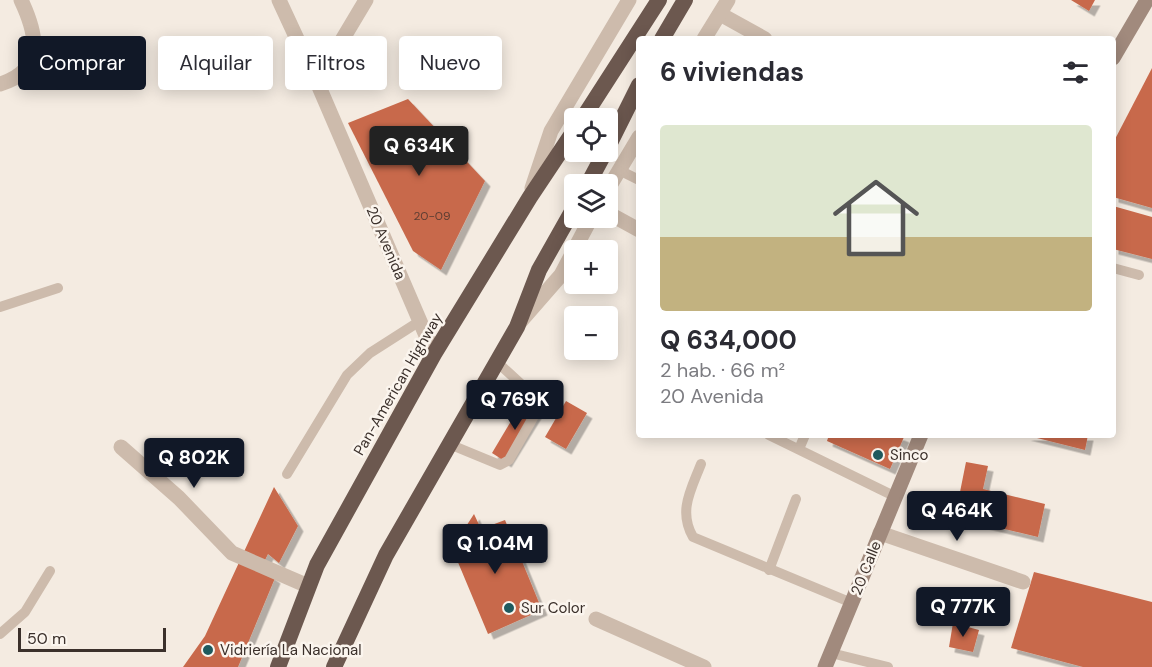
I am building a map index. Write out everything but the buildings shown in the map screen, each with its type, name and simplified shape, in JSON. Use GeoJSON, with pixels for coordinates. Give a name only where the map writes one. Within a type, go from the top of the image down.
{"type":"FeatureCollection","features":[{"type":"Feature","properties":{"kind":"highway"},"geometry":{"type":"LineString","coordinates":[[589,108],[659,0]]}},
{"type":"Feature","properties":{"kind":"highway"},"geometry":{"type":"LineString","coordinates":[[664,36],[685,0]]}},
{"type":"Feature","properties":{"kind":"highway"},"geometry":{"type":"LineString","coordinates":[[618,127],[636,91]]}},
{"type":"Feature","properties":{"kind":"highway","name":"Pan-American Highway"},"geometry":{"type":"LineString","coordinates":[[278,667],[317,565],[434,354],[530,197],[564,146]]}},
{"type":"Feature","properties":{"kind":"highway"},"geometry":{"type":"LineString","coordinates":[[334,667],[386,555],[516,327],[539,270],[564,226]]}},
{"type":"Feature","properties":{"kind":"main road"},"geometry":{"type":"LineString","coordinates":[[1116,53],[1147,0]]}},
{"type":"Feature","properties":{"kind":"main road","name":"20 Calle"},"geometry":{"type":"LineString","coordinates":[[828,660],[920,438]]}},
{"type":"Feature","properties":{"kind":"street"},"geometry":{"type":"LineString","coordinates":[[0,84],[12,80],[27,69],[35,50],[31,21],[21,0]]}},
{"type":"Feature","properties":{"kind":"street","name":"20 Avenida"},"geometry":{"type":"LineString","coordinates":[[279,0],[296,36]]}},
{"type":"Feature","properties":{"kind":"street"},"geometry":{"type":"LineString","coordinates":[[344,36],[366,0]]}},
{"type":"Feature","properties":{"kind":"street"},"geometry":{"type":"LineString","coordinates":[[530,197],[551,131],[629,0]]}},
{"type":"Feature","properties":{"kind":"street"},"geometry":{"type":"LineString","coordinates":[[706,36],[724,7],[761,36]]}},
{"type":"Feature","properties":{"kind":"street","name":"20 Avenida"},"geometry":{"type":"LineString","coordinates":[[320,90],[434,354]]}},
{"type":"Feature","properties":{"kind":"street"},"geometry":{"type":"LineString","coordinates":[[617,174],[636,142]]}},
{"type":"Feature","properties":{"kind":"street"},"geometry":{"type":"LineString","coordinates":[[618,219],[636,229]]}},
{"type":"Feature","properties":{"kind":"street"},"geometry":{"type":"LineString","coordinates":[[516,327],[561,275],[586,228]]}},
{"type":"Feature","properties":{"kind":"street"},"geometry":{"type":"LineString","coordinates":[[121,447],[179,498],[232,553],[308,586]]}},
{"type":"Feature","properties":{"kind":"street"},"geometry":{"type":"LineString","coordinates":[[880,533],[1023,582]]}},
{"type":"Feature","properties":{"kind":"street"},"geometry":{"type":"LineString","coordinates":[[596,619],[704,667]]}},
{"type":"Feature","properties":{"kind":"lane"},"geometry":{"type":"LineString","coordinates":[[619,170],[636,178]]}},
{"type":"Feature","properties":{"kind":"lane"},"geometry":{"type":"LineString","coordinates":[[1116,269],[1139,275]]}},
{"type":"Feature","properties":{"kind":"lane"},"geometry":{"type":"LineString","coordinates":[[0,307],[58,288]]}},
{"type":"Feature","properties":{"kind":"lane"},"geometry":{"type":"LineString","coordinates":[[287,474],[346,375],[370,353],[420,321]]}},
{"type":"Feature","properties":{"kind":"lane"},"geometry":{"type":"LineString","coordinates":[[449,444],[500,465],[509,460],[539,407],[534,396],[497,362]]}},
{"type":"Feature","properties":{"kind":"lane"},"geometry":{"type":"LineString","coordinates":[[775,438],[896,497]]}},
{"type":"Feature","properties":{"kind":"lane"},"geometry":{"type":"LineString","coordinates":[[799,449],[804,438]]}},
{"type":"Feature","properties":{"kind":"lane"},"geometry":{"type":"LineString","coordinates":[[701,464],[684,507],[687,528],[693,537],[852,603]]}},
{"type":"Feature","properties":{"kind":"lane"},"geometry":{"type":"LineString","coordinates":[[769,570],[796,499]]}},
{"type":"Feature","properties":{"kind":"lane"},"geometry":{"type":"LineString","coordinates":[[0,634],[25,612],[50,570]]}},
{"type":"Feature","properties":{"kind":"lane"},"geometry":{"type":"LineString","coordinates":[[828,660],[888,667]]}},
{"type":"Feature","properties":{"kind":"place","name":"Sinco"},"geometry":{"type":"Point","coordinates":[878,455]}},
{"type":"Feature","properties":{"kind":"place","name":"Sur Color"},"geometry":{"type":"Point","coordinates":[509,608]}},
{"type":"Feature","properties":{"kind":"place","name":"Vidriería La Nacional"},"geometry":{"type":"Point","coordinates":[208,650]}}]}
